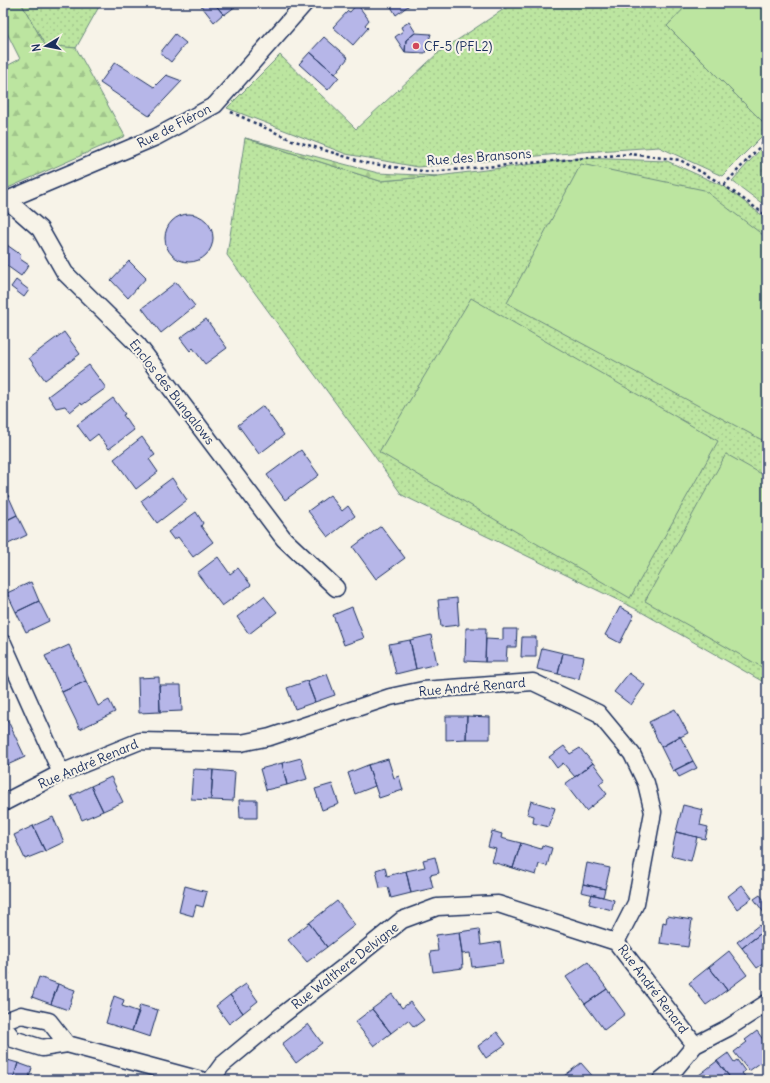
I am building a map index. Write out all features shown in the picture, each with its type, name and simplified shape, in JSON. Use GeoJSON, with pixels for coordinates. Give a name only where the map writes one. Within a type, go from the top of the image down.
{"type":"FeatureCollection","features":[{"type":"Feature","properties":{"kind":"street","name":"Rue de Fléron"},"geometry":{"type":"LineString","coordinates":[[4,200],[156,137],[216,105],[305,3]]}},
{"type":"Feature","properties":{"kind":"street","name":"Enclos des Bungalows"},"geometry":{"type":"LineString","coordinates":[[4,200],[40,229],[65,273],[138,345],[284,539],[336,588]]}},
{"type":"Feature","properties":{"kind":"street"},"geometry":{"type":"LineString","coordinates":[[3,643],[61,773]]}},
{"type":"Feature","properties":{"kind":"street","name":"Rue André Renard"},"geometry":{"type":"LineString","coordinates":[[3,803],[61,773],[140,741],[241,743],[270,737],[390,697],[422,690],[532,682],[598,713],[632,754],[646,783],[653,812],[636,903],[616,942],[695,1044]]}},
{"type":"Feature","properties":{"kind":"street","name":"Rue Walthere Delvigne"},"geometry":{"type":"LineString","coordinates":[[211,1080],[222,1065],[402,920],[438,907],[498,904],[616,942]]}},
{"type":"Feature","properties":{"kind":"street"},"geometry":{"type":"LineString","coordinates":[[661,1080],[676,1068],[695,1044],[728,1028],[767,1003]]}},
{"type":"Feature","properties":{"kind":"street"},"geometry":{"type":"LineString","coordinates":[[3,1022],[21,1015],[49,1021],[67,1044]]}},
{"type":"Feature","properties":{"kind":"street"},"geometry":{"type":"LineString","coordinates":[[3,1026],[13,1039],[42,1048],[67,1044],[201,1080]]}},
{"type":"Feature","properties":{"kind":"path","name":"Rue des Bransons"},"geometry":{"type":"LineString","coordinates":[[216,105],[292,140],[366,163],[430,172],[630,154],[680,160],[724,185],[767,216]]}},
{"type":"Feature","properties":{"kind":"path"},"geometry":{"type":"LineString","coordinates":[[724,185],[767,139]]}},
{"type":"Feature","properties":{"kind":"green space"},"geometry":{"type":"Polygon","coordinates":[[[3,3],[21,3],[45,45],[76,48],[125,136],[8,188],[3,184],[3,68],[20,59],[3,25],[3,3]]]}},
{"type":"Feature","properties":{"kind":"green space"},"geometry":{"type":"Polygon","coordinates":[[[21,3],[101,3],[76,48],[45,46],[21,3]]]}},
{"type":"Feature","properties":{"kind":"green space"},"geometry":{"type":"Polygon","coordinates":[[[513,3],[767,3],[767,131],[722,176],[659,147],[581,152],[418,167],[346,154],[227,108],[280,55],[356,129],[438,53],[513,3]]]}},
{"type":"Feature","properties":{"kind":"green space"},"geometry":{"type":"Polygon","coordinates":[[[689,3],[767,3],[767,126],[667,26],[689,3]]]}},
{"type":"Feature","properties":{"kind":"green space"},"geometry":{"type":"Polygon","coordinates":[[[245,138],[380,181],[438,176],[580,158],[667,161],[725,187],[767,219],[767,684],[636,609],[402,495],[227,255],[245,138]]]}},
{"type":"Feature","properties":{"kind":"green space"},"geometry":{"type":"Polygon","coordinates":[[[245,138],[378,173],[438,176],[380,181],[245,138]]]}},
{"type":"Feature","properties":{"kind":"green space"},"geometry":{"type":"Polygon","coordinates":[[[767,142],[767,207],[732,181],[767,142]]]}},
{"type":"Feature","properties":{"kind":"green space"},"geometry":{"type":"Polygon","coordinates":[[[581,164],[704,190],[767,238],[767,434],[762,440],[507,303],[581,164]]]}},
{"type":"Feature","properties":{"kind":"green space"},"geometry":{"type":"Polygon","coordinates":[[[471,298],[718,441],[630,598],[379,452],[471,298]]]}},
{"type":"Feature","properties":{"kind":"green space"},"geometry":{"type":"Polygon","coordinates":[[[726,454],[767,477],[767,670],[645,601],[726,454]]]}},
{"type":"Feature","properties":{"kind":"building"},"geometry":{"type":"Polygon","coordinates":[[[199,3],[214,3],[223,14],[214,22],[199,3]]]}},
{"type":"Feature","properties":{"kind":"building"},"geometry":{"type":"Polygon","coordinates":[[[214,3],[240,3],[224,15],[214,3]]]}},
{"type":"Feature","properties":{"kind":"building"},"geometry":{"type":"Polygon","coordinates":[[[393,3],[412,3],[396,15],[390,5],[393,3]]]}},
{"type":"Feature","properties":{"kind":"building"},"geometry":{"type":"Polygon","coordinates":[[[357,4],[369,20],[365,25],[368,28],[353,45],[333,27],[357,4]]]}},
{"type":"Feature","properties":{"kind":"building"},"geometry":{"type":"Polygon","coordinates":[[[409,22],[416,33],[406,40],[405,52],[395,37],[403,31],[401,27],[409,22]]]}},
{"type":"Feature","properties":{"kind":"building","name":"CF-5 (PFL2)"},"geometry":{"type":"Polygon","coordinates":[[[415,33],[431,34],[425,53],[405,52],[406,40],[415,33]]]}},
{"type":"Feature","properties":{"kind":"building"},"geometry":{"type":"Polygon","coordinates":[[[175,34],[186,43],[171,62],[160,53],[175,34]]]}},
{"type":"Feature","properties":{"kind":"building"},"geometry":{"type":"Polygon","coordinates":[[[324,37],[348,58],[335,74],[310,52],[324,37]]]}},
{"type":"Feature","properties":{"kind":"building"},"geometry":{"type":"Polygon","coordinates":[[[310,52],[339,77],[328,90],[299,64],[310,52]]]}},
{"type":"Feature","properties":{"kind":"building"},"geometry":{"type":"Polygon","coordinates":[[[115,62],[154,87],[166,75],[182,81],[149,116],[100,83],[115,62]]]}},
{"type":"Feature","properties":{"kind":"building"},"geometry":{"type":"Polygon","coordinates":[[[189,214],[198,216],[206,221],[211,229],[213,238],[211,247],[206,255],[198,260],[189,262],[180,260],[172,255],[167,247],[165,238],[167,229],[172,221],[180,216],[189,214]]]}},
{"type":"Feature","properties":{"kind":"building"},"geometry":{"type":"Polygon","coordinates":[[[7,245],[21,255],[20,259],[29,265],[21,276],[3,263],[3,247],[4,248],[7,245]]]}},
{"type":"Feature","properties":{"kind":"building"},"geometry":{"type":"Polygon","coordinates":[[[129,261],[146,278],[128,298],[111,280],[129,261]]]}},
{"type":"Feature","properties":{"kind":"building"},"geometry":{"type":"Polygon","coordinates":[[[16,280],[29,290],[24,297],[11,287],[16,280]]]}},
{"type":"Feature","properties":{"kind":"building"},"geometry":{"type":"Polygon","coordinates":[[[176,282],[195,306],[161,333],[142,308],[176,282]]]}},
{"type":"Feature","properties":{"kind":"building"},"geometry":{"type":"Polygon","coordinates":[[[206,319],[227,348],[205,364],[193,348],[190,351],[180,338],[206,319]]]}},
{"type":"Feature","properties":{"kind":"building"},"geometry":{"type":"Polygon","coordinates":[[[64,332],[80,354],[45,380],[29,358],[64,332]]]}},
{"type":"Feature","properties":{"kind":"building"},"geometry":{"type":"Polygon","coordinates":[[[89,365],[106,388],[82,405],[81,403],[70,412],[65,406],[56,408],[48,396],[89,365]]]}},
{"type":"Feature","properties":{"kind":"building"},"geometry":{"type":"Polygon","coordinates":[[[113,398],[125,414],[123,415],[134,430],[109,449],[98,434],[89,441],[77,425],[113,398]]]}},
{"type":"Feature","properties":{"kind":"building"},"geometry":{"type":"Polygon","coordinates":[[[263,406],[284,435],[259,454],[238,425],[263,406]]]}},
{"type":"Feature","properties":{"kind":"building"},"geometry":{"type":"Polygon","coordinates":[[[142,437],[155,455],[149,459],[158,472],[136,489],[114,459],[142,437]]]}},
{"type":"Feature","properties":{"kind":"building"},"geometry":{"type":"Polygon","coordinates":[[[301,450],[319,475],[285,500],[267,475],[301,450]]]}},
{"type":"Feature","properties":{"kind":"building"},"geometry":{"type":"Polygon","coordinates":[[[172,478],[187,500],[157,523],[141,501],[172,478]]]}},
{"type":"Feature","properties":{"kind":"building"},"geometry":{"type":"Polygon","coordinates":[[[8,495],[17,515],[3,522],[3,497],[8,495]]]}},
{"type":"Feature","properties":{"kind":"building"},"geometry":{"type":"Polygon","coordinates":[[[330,495],[342,511],[348,506],[355,516],[328,537],[308,511],[330,495]]]}},
{"type":"Feature","properties":{"kind":"building"},"geometry":{"type":"Polygon","coordinates":[[[196,512],[203,523],[201,526],[213,542],[193,557],[178,537],[174,540],[168,532],[196,512]]]}},
{"type":"Feature","properties":{"kind":"building"},"geometry":{"type":"Polygon","coordinates":[[[17,515],[27,535],[4,546],[3,522],[17,515]]]}},
{"type":"Feature","properties":{"kind":"building"},"geometry":{"type":"Polygon","coordinates":[[[381,526],[405,558],[376,579],[353,547],[381,526]]]}},
{"type":"Feature","properties":{"kind":"building"},"geometry":{"type":"Polygon","coordinates":[[[218,557],[230,574],[238,568],[251,585],[222,606],[197,573],[218,557]]]}},
{"type":"Feature","properties":{"kind":"building"},"geometry":{"type":"Polygon","coordinates":[[[31,582],[39,601],[16,612],[7,593],[31,582]]]}},
{"type":"Feature","properties":{"kind":"building"},"geometry":{"type":"Polygon","coordinates":[[[264,596],[277,612],[249,634],[237,617],[264,596]]]}},
{"type":"Feature","properties":{"kind":"building"},"geometry":{"type":"Polygon","coordinates":[[[457,598],[459,625],[441,627],[438,600],[457,598]]]}},
{"type":"Feature","properties":{"kind":"building"},"geometry":{"type":"Polygon","coordinates":[[[39,601],[49,621],[26,632],[16,612],[39,601]]]}},
{"type":"Feature","properties":{"kind":"building"},"geometry":{"type":"Polygon","coordinates":[[[352,607],[364,638],[344,645],[333,615],[352,607]]]}},
{"type":"Feature","properties":{"kind":"building"},"geometry":{"type":"Polygon","coordinates":[[[620,607],[634,615],[620,643],[605,635],[620,607]]]}},
{"type":"Feature","properties":{"kind":"building"},"geometry":{"type":"Polygon","coordinates":[[[466,628],[486,628],[485,662],[465,661],[466,628]]]}},
{"type":"Feature","properties":{"kind":"building"},"geometry":{"type":"Polygon","coordinates":[[[503,629],[517,629],[516,647],[507,647],[506,662],[485,662],[486,639],[503,640],[503,629]]]}},
{"type":"Feature","properties":{"kind":"building"},"geometry":{"type":"Polygon","coordinates":[[[431,635],[437,664],[416,669],[410,640],[431,635]]]}},
{"type":"Feature","properties":{"kind":"building"},"geometry":{"type":"Polygon","coordinates":[[[522,637],[536,637],[536,657],[521,657],[522,637]]]}},
{"type":"Feature","properties":{"kind":"building"},"geometry":{"type":"Polygon","coordinates":[[[410,640],[416,669],[396,674],[389,644],[410,640]]]}},
{"type":"Feature","properties":{"kind":"building"},"geometry":{"type":"Polygon","coordinates":[[[69,645],[86,681],[62,692],[45,656],[69,645]]]}},
{"type":"Feature","properties":{"kind":"building"},"geometry":{"type":"Polygon","coordinates":[[[542,648],[563,653],[558,674],[537,669],[542,648]]]}},
{"type":"Feature","properties":{"kind":"building"},"geometry":{"type":"Polygon","coordinates":[[[563,653],[584,657],[579,679],[558,674],[563,653]]]}},
{"type":"Feature","properties":{"kind":"building"},"geometry":{"type":"Polygon","coordinates":[[[629,673],[645,685],[631,705],[614,692],[629,673]]]}},
{"type":"Feature","properties":{"kind":"building"},"geometry":{"type":"Polygon","coordinates":[[[327,674],[335,695],[315,702],[307,681],[327,674]]]}},
{"type":"Feature","properties":{"kind":"building"},"geometry":{"type":"Polygon","coordinates":[[[159,677],[160,712],[139,713],[138,678],[159,677]]]}},
{"type":"Feature","properties":{"kind":"building"},"geometry":{"type":"Polygon","coordinates":[[[86,681],[98,706],[109,700],[115,712],[80,729],[62,692],[86,681]]]}},
{"type":"Feature","properties":{"kind":"building"},"geometry":{"type":"Polygon","coordinates":[[[307,681],[315,702],[295,709],[287,688],[307,681]]]}},
{"type":"Feature","properties":{"kind":"building"},"geometry":{"type":"Polygon","coordinates":[[[159,685],[181,685],[182,711],[160,712],[159,685]]]}},
{"type":"Feature","properties":{"kind":"building"},"geometry":{"type":"Polygon","coordinates":[[[675,709],[688,733],[661,747],[649,722],[675,709]]]}},
{"type":"Feature","properties":{"kind":"building"},"geometry":{"type":"Polygon","coordinates":[[[3,710],[8,721],[3,723],[3,710]]]}},
{"type":"Feature","properties":{"kind":"building"},"geometry":{"type":"Polygon","coordinates":[[[446,716],[467,716],[466,739],[446,740],[446,716]]]}},
{"type":"Feature","properties":{"kind":"building"},"geometry":{"type":"Polygon","coordinates":[[[467,716],[490,717],[490,739],[466,739],[467,716]]]}},
{"type":"Feature","properties":{"kind":"building"},"geometry":{"type":"Polygon","coordinates":[[[8,721],[25,757],[3,767],[3,723],[8,721]]]}},
{"type":"Feature","properties":{"kind":"building"},"geometry":{"type":"Polygon","coordinates":[[[680,736],[693,761],[673,771],[661,747],[680,736]]]}},
{"type":"Feature","properties":{"kind":"building"},"geometry":{"type":"Polygon","coordinates":[[[564,746],[570,754],[580,748],[593,763],[575,777],[563,763],[557,768],[549,757],[564,746]]]}},
{"type":"Feature","properties":{"kind":"building"},"geometry":{"type":"Polygon","coordinates":[[[301,758],[307,779],[287,785],[282,763],[301,758]]]}},
{"type":"Feature","properties":{"kind":"building"},"geometry":{"type":"Polygon","coordinates":[[[388,759],[394,778],[399,776],[403,790],[379,798],[368,765],[388,759]]]}},
{"type":"Feature","properties":{"kind":"building"},"geometry":{"type":"Polygon","coordinates":[[[693,761],[697,768],[679,777],[675,770],[693,761]]]}},
{"type":"Feature","properties":{"kind":"building"},"geometry":{"type":"Polygon","coordinates":[[[282,763],[287,785],[266,790],[260,769],[282,763]]]}},
{"type":"Feature","properties":{"kind":"building"},"geometry":{"type":"Polygon","coordinates":[[[593,763],[605,779],[599,784],[607,794],[586,811],[565,784],[593,763]]]}},
{"type":"Feature","properties":{"kind":"building"},"geometry":{"type":"Polygon","coordinates":[[[368,765],[375,786],[355,794],[348,773],[368,765]]]}},
{"type":"Feature","properties":{"kind":"building"},"geometry":{"type":"Polygon","coordinates":[[[193,769],[213,770],[211,800],[191,799],[193,769]]]}},
{"type":"Feature","properties":{"kind":"building"},"geometry":{"type":"Polygon","coordinates":[[[213,770],[235,772],[233,801],[211,800],[213,770]]]}},
{"type":"Feature","properties":{"kind":"building"},"geometry":{"type":"Polygon","coordinates":[[[111,777],[123,802],[103,811],[91,786],[111,777]]]}},
{"type":"Feature","properties":{"kind":"building"},"geometry":{"type":"Polygon","coordinates":[[[332,784],[339,804],[322,810],[315,789],[332,784]]]}},
{"type":"Feature","properties":{"kind":"building"},"geometry":{"type":"Polygon","coordinates":[[[91,786],[103,811],[82,820],[71,796],[91,786]]]}},
{"type":"Feature","properties":{"kind":"building"},"geometry":{"type":"Polygon","coordinates":[[[239,800],[257,800],[257,818],[240,818],[239,800]]]}},
{"type":"Feature","properties":{"kind":"building"},"geometry":{"type":"Polygon","coordinates":[[[531,801],[555,808],[549,827],[533,823],[534,816],[527,814],[531,801]]]}},
{"type":"Feature","properties":{"kind":"building"},"geometry":{"type":"Polygon","coordinates":[[[683,805],[703,810],[700,825],[708,827],[705,839],[676,832],[683,805]]]}},
{"type":"Feature","properties":{"kind":"building"},"geometry":{"type":"Polygon","coordinates":[[[53,817],[64,842],[45,851],[33,826],[53,817]]]}},
{"type":"Feature","properties":{"kind":"building"},"geometry":{"type":"Polygon","coordinates":[[[33,826],[45,851],[25,859],[14,835],[33,826]]]}},
{"type":"Feature","properties":{"kind":"building"},"geometry":{"type":"Polygon","coordinates":[[[492,831],[502,834],[501,838],[521,843],[513,868],[492,862],[496,849],[488,847],[492,831]]]}},
{"type":"Feature","properties":{"kind":"building"},"geometry":{"type":"Polygon","coordinates":[[[676,832],[697,837],[691,861],[671,856],[676,832]]]}},
{"type":"Feature","properties":{"kind":"building"},"geometry":{"type":"Polygon","coordinates":[[[521,843],[541,849],[542,845],[552,848],[547,866],[539,864],[536,875],[513,868],[521,843]]]}},
{"type":"Feature","properties":{"kind":"building"},"geometry":{"type":"Polygon","coordinates":[[[435,857],[439,873],[430,875],[433,888],[411,893],[406,871],[425,867],[423,860],[435,857]]]}},
{"type":"Feature","properties":{"kind":"building"},"geometry":{"type":"Polygon","coordinates":[[[587,863],[610,868],[605,889],[583,884],[587,863]]]}},
{"type":"Feature","properties":{"kind":"building"},"geometry":{"type":"Polygon","coordinates":[[[385,867],[387,876],[406,871],[411,893],[391,898],[388,887],[380,888],[376,870],[385,867]]]}},
{"type":"Feature","properties":{"kind":"building"},"geometry":{"type":"Polygon","coordinates":[[[583,884],[605,889],[603,897],[581,892],[583,884]]]}},
{"type":"Feature","properties":{"kind":"building"},"geometry":{"type":"Polygon","coordinates":[[[742,885],[752,898],[737,909],[728,896],[742,885]]]}},
{"type":"Feature","properties":{"kind":"building"},"geometry":{"type":"Polygon","coordinates":[[[185,886],[207,892],[203,907],[196,905],[193,916],[179,912],[185,886]]]}},
{"type":"Feature","properties":{"kind":"building"},"geometry":{"type":"Polygon","coordinates":[[[592,894],[614,900],[612,910],[589,904],[592,894]]]}},
{"type":"Feature","properties":{"kind":"building"},"geometry":{"type":"Polygon","coordinates":[[[760,895],[767,904],[767,917],[754,899],[760,895]]]}},
{"type":"Feature","properties":{"kind":"building"},"geometry":{"type":"Polygon","coordinates":[[[337,901],[355,925],[327,947],[309,923],[337,901]]]}},
{"type":"Feature","properties":{"kind":"building"},"geometry":{"type":"Polygon","coordinates":[[[667,916],[692,920],[688,947],[660,943],[663,922],[666,923],[667,916]]]}},
{"type":"Feature","properties":{"kind":"building"},"geometry":{"type":"Polygon","coordinates":[[[309,923],[327,947],[307,962],[288,940],[309,923]]]}},
{"type":"Feature","properties":{"kind":"building"},"geometry":{"type":"Polygon","coordinates":[[[759,925],[764,931],[742,948],[737,942],[759,925]]]}},
{"type":"Feature","properties":{"kind":"building"},"geometry":{"type":"Polygon","coordinates":[[[479,929],[481,945],[500,942],[503,963],[472,967],[470,953],[462,954],[459,932],[479,929]]]}},
{"type":"Feature","properties":{"kind":"building"},"geometry":{"type":"Polygon","coordinates":[[[764,931],[767,935],[767,961],[757,968],[742,948],[764,931]]]}},
{"type":"Feature","properties":{"kind":"building"},"geometry":{"type":"Polygon","coordinates":[[[459,932],[463,968],[433,972],[430,952],[438,951],[436,935],[459,932]]]}},
{"type":"Feature","properties":{"kind":"building"},"geometry":{"type":"Polygon","coordinates":[[[729,951],[747,975],[727,990],[709,967],[729,951]]]}},
{"type":"Feature","properties":{"kind":"building"},"geometry":{"type":"Polygon","coordinates":[[[588,962],[607,989],[585,1004],[566,977],[588,962]]]}},
{"type":"Feature","properties":{"kind":"building"},"geometry":{"type":"Polygon","coordinates":[[[709,967],[727,990],[706,1005],[689,983],[709,967]]]}},
{"type":"Feature","properties":{"kind":"building"},"geometry":{"type":"Polygon","coordinates":[[[3,971],[9,973],[3,992],[3,971]]]}},
{"type":"Feature","properties":{"kind":"building"},"geometry":{"type":"Polygon","coordinates":[[[39,977],[58,984],[51,1004],[32,997],[39,977]]]}},
{"type":"Feature","properties":{"kind":"building"},"geometry":{"type":"Polygon","coordinates":[[[58,984],[75,990],[68,1010],[51,1004],[58,984]]]}},
{"type":"Feature","properties":{"kind":"building"},"geometry":{"type":"Polygon","coordinates":[[[246,984],[258,1001],[243,1013],[230,995],[246,984]]]}},
{"type":"Feature","properties":{"kind":"building"},"geometry":{"type":"Polygon","coordinates":[[[607,989],[625,1014],[604,1030],[585,1004],[607,989]]]}},
{"type":"Feature","properties":{"kind":"building"},"geometry":{"type":"Polygon","coordinates":[[[392,994],[402,1008],[410,1002],[424,1020],[414,1027],[408,1020],[391,1033],[372,1009],[392,994]]]}},
{"type":"Feature","properties":{"kind":"building"},"geometry":{"type":"Polygon","coordinates":[[[230,995],[243,1013],[229,1024],[216,1006],[230,995]]]}},
{"type":"Feature","properties":{"kind":"building"},"geometry":{"type":"Polygon","coordinates":[[[114,996],[124,1000],[122,1006],[139,1012],[132,1031],[106,1023],[114,996]]]}},
{"type":"Feature","properties":{"kind":"building"},"geometry":{"type":"Polygon","coordinates":[[[140,1005],[158,1010],[150,1037],[132,1031],[140,1005]]]}},
{"type":"Feature","properties":{"kind":"building"},"geometry":{"type":"Polygon","coordinates":[[[372,1009],[391,1033],[374,1046],[355,1022],[372,1009]]]}},
{"type":"Feature","properties":{"kind":"building"},"geometry":{"type":"Polygon","coordinates":[[[308,1024],[322,1043],[296,1063],[282,1044],[308,1024]]]}},
{"type":"Feature","properties":{"kind":"building"},"geometry":{"type":"Polygon","coordinates":[[[757,1031],[767,1045],[767,1058],[749,1071],[734,1052],[747,1042],[745,1040],[757,1031]]]}},
{"type":"Feature","properties":{"kind":"building"},"geometry":{"type":"Polygon","coordinates":[[[497,1032],[506,1044],[486,1058],[478,1046],[497,1032]]]}},
{"type":"Feature","properties":{"kind":"building"},"geometry":{"type":"Polygon","coordinates":[[[728,1053],[734,1062],[737,1060],[745,1071],[742,1073],[748,1080],[732,1080],[717,1061],[728,1053]]]}},
{"type":"Feature","properties":{"kind":"building"},"geometry":{"type":"Polygon","coordinates":[[[4,1059],[18,1063],[13,1080],[3,1080],[4,1059]]]}},
{"type":"Feature","properties":{"kind":"building"},"geometry":{"type":"Polygon","coordinates":[[[717,1061],[732,1080],[694,1079],[717,1061]]]}},
{"type":"Feature","properties":{"kind":"building"},"geometry":{"type":"Polygon","coordinates":[[[18,1063],[32,1068],[28,1080],[13,1080],[18,1063]]]}},
{"type":"Feature","properties":{"kind":"building"},"geometry":{"type":"Polygon","coordinates":[[[581,1063],[596,1080],[560,1080],[560,1079],[581,1063]]]}},
{"type":"Feature","properties":{"kind":"place","name":"CF-5 (PFL2)"},"geometry":{"type":"Point","coordinates":[416,46]}}]}
